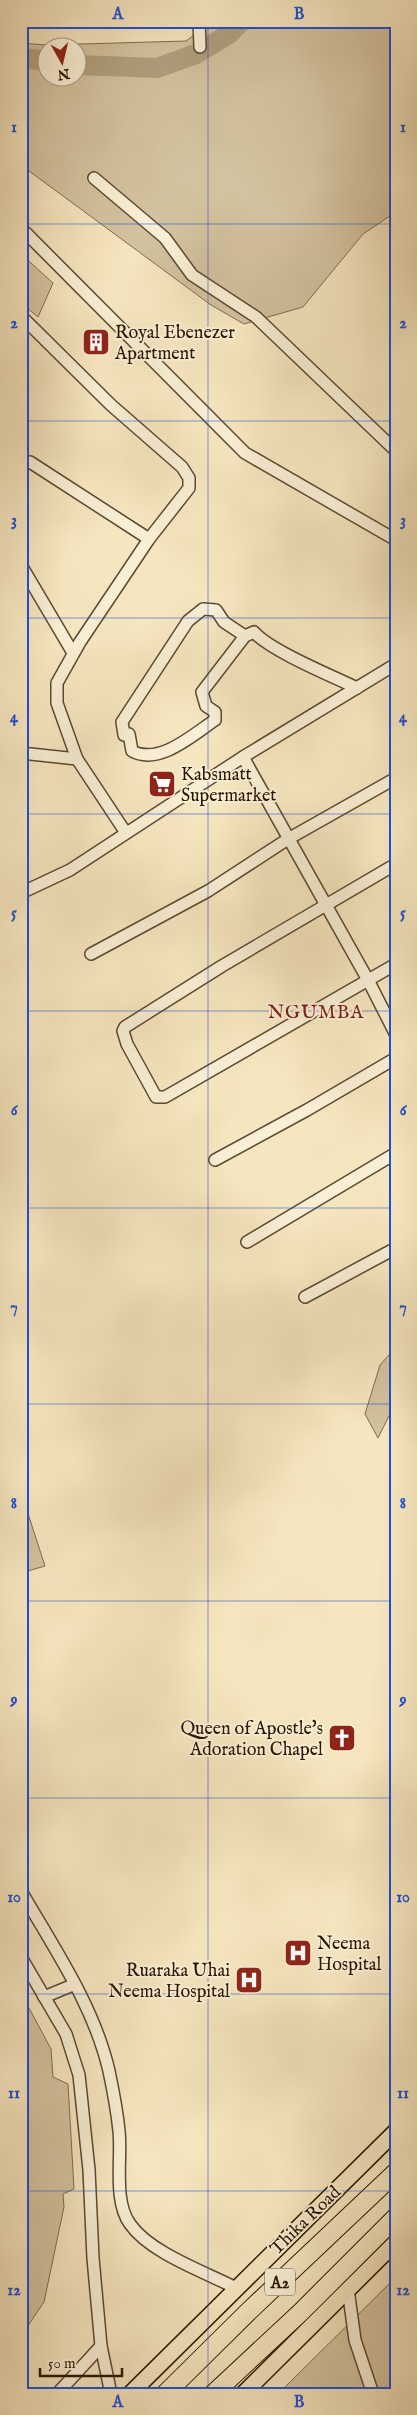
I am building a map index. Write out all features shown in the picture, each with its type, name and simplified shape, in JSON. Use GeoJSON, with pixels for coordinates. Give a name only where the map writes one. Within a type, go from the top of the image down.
{"type":"FeatureCollection","features":[{"type":"Feature","properties":{"kind":"highway","name":"Thika Road"},"geometry":{"type":"LineString","coordinates":[[166,2394],[249,2311],[396,2172]]}},
{"type":"Feature","properties":{"kind":"highway","name":"A2"},"geometry":{"type":"LineString","coordinates":[[214,2394],[396,2217]]}},
{"type":"Feature","properties":{"kind":"main road","name":"Thika Road"},"geometry":{"type":"LineString","coordinates":[[130,2394],[396,2131]]}},
{"type":"Feature","properties":{"kind":"main road"},"geometry":{"type":"LineString","coordinates":[[243,2394],[396,2242]]}},
{"type":"Feature","properties":{"kind":"street"},"geometry":{"type":"LineString","coordinates":[[199,21],[200,47]]}},
{"type":"Feature","properties":{"kind":"street"},"geometry":{"type":"LineString","coordinates":[[94,178],[165,238],[192,276],[256,317],[396,451]]}},
{"type":"Feature","properties":{"kind":"street"},"geometry":{"type":"LineString","coordinates":[[21,228],[245,453],[396,540]]}},
{"type":"Feature","properties":{"kind":"street"},"geometry":{"type":"LineString","coordinates":[[21,316],[111,405],[182,467],[189,478],[189,488],[149,539],[58,678],[56,695],[77,759],[126,833]]}},
{"type":"Feature","properties":{"kind":"street"},"geometry":{"type":"LineString","coordinates":[[30,462],[149,539]]}},
{"type":"Feature","properties":{"kind":"street"},"geometry":{"type":"LineString","coordinates":[[21,565],[73,653]]}},
{"type":"Feature","properties":{"kind":"street"},"geometry":{"type":"LineString","coordinates":[[245,636],[224,622],[216,610],[203,609],[188,621],[122,722],[124,735],[129,734],[132,750],[152,755],[163,752],[215,720],[215,712],[206,706],[202,692],[245,636],[254,632],[260,639],[274,648],[357,688]]}},
{"type":"Feature","properties":{"kind":"street"},"geometry":{"type":"LineString","coordinates":[[21,893],[70,870],[242,757],[396,664]]}},
{"type":"Feature","properties":{"kind":"street"},"geometry":{"type":"LineString","coordinates":[[21,753],[77,759]]}},
{"type":"Feature","properties":{"kind":"street"},"geometry":{"type":"LineString","coordinates":[[242,757],[368,980],[396,1035]]}},
{"type":"Feature","properties":{"kind":"street"},"geometry":{"type":"LineString","coordinates":[[91,954],[208,891],[288,838],[396,778]]}},
{"type":"Feature","properties":{"kind":"street"},"geometry":{"type":"LineString","coordinates":[[396,864],[222,966],[125,1027],[123,1031],[127,1044],[156,1096],[165,1097],[396,964]]}},
{"type":"Feature","properties":{"kind":"street"},"geometry":{"type":"LineString","coordinates":[[215,1160],[308,1110],[396,1058]]}},
{"type":"Feature","properties":{"kind":"street"},"geometry":{"type":"LineString","coordinates":[[247,1242],[396,1154]]}},
{"type":"Feature","properties":{"kind":"street"},"geometry":{"type":"LineString","coordinates":[[305,1297],[396,1248]]}},
{"type":"Feature","properties":{"kind":"street"},"geometry":{"type":"LineString","coordinates":[[21,1891],[94,2026],[109,2071],[119,2132],[120,2181],[124,2211],[128,2223],[138,2234],[163,2251],[236,2288]]}},
{"type":"Feature","properties":{"kind":"street"},"geometry":{"type":"LineString","coordinates":[[21,1957],[66,2034],[79,2075],[89,2170],[101,2346],[111,2394]]}},
{"type":"Feature","properties":{"kind":"street"},"geometry":{"type":"LineString","coordinates":[[44,1997],[73,1985]]}},
{"type":"Feature","properties":{"kind":"street"},"geometry":{"type":"LineString","coordinates":[[348,2289],[355,2340],[373,2394]]}},
{"type":"Feature","properties":{"kind":"street"},"geometry":{"type":"LineString","coordinates":[[57,2394],[101,2346]]}},
{"type":"Feature","properties":{"kind":"shaded area"},"geometry":{"type":"Polygon","coordinates":[[[213,21],[396,21],[396,212],[363,234],[303,307],[244,324],[211,305],[21,165],[21,43],[38,44],[38,88],[88,88],[88,44],[186,41],[213,21]]]}},
{"type":"Feature","properties":{"kind":"shaded area"},"geometry":{"type":"Polygon","coordinates":[[[21,254],[53,283],[38,317],[21,303],[21,254]]]}},
{"type":"Feature","properties":{"kind":"shaded area"},"geometry":{"type":"Polygon","coordinates":[[[396,1347],[396,1402],[378,1438],[365,1414],[380,1365],[396,1347]]]}},
{"type":"Feature","properties":{"kind":"shaded area"},"geometry":{"type":"Polygon","coordinates":[[[21,1492],[45,1566],[21,1573],[21,1492]]]}},
{"type":"Feature","properties":{"kind":"shaded area"},"geometry":{"type":"Polygon","coordinates":[[[21,1993],[51,2049],[53,2077],[68,2084],[74,2189],[63,2194],[64,2207],[44,2302],[21,2336],[21,1993]]]}},
{"type":"Feature","properties":{"kind":"shaded area"},"geometry":{"type":"Polygon","coordinates":[[[396,2277],[396,2394],[278,2394],[396,2277]]]}},
{"type":"Feature","properties":{"kind":"waterway"},"geometry":{"type":"LineString","coordinates":[[88,65],[157,68],[196,54],[229,34],[242,21]]}},
{"type":"Feature","properties":{"kind":"waterway"},"geometry":{"type":"LineString","coordinates":[[21,58],[38,60]]}},
{"type":"Feature","properties":{"kind":"place","name":"Royal Ebenezer Apartment"},"geometry":{"type":"Point","coordinates":[96,342]}},
{"type":"Feature","properties":{"kind":"place","name":"Kabsmatt Supermarket"},"geometry":{"type":"Point","coordinates":[162,784]}},
{"type":"Feature","properties":{"kind":"place","name":"Queen of Apostle's Adoration Chapel"},"geometry":{"type":"Point","coordinates":[342,1738]}},
{"type":"Feature","properties":{"kind":"place","name":"Neema Hospital"},"geometry":{"type":"Point","coordinates":[298,1953]}},
{"type":"Feature","properties":{"kind":"place","name":"Ruaraka Uhai Neema Hospital"},"geometry":{"type":"Point","coordinates":[249,1980]}},
{"type":"Feature","properties":{"kind":"district","name":"NGUMBA"},"geometry":{"type":"Point","coordinates":[316,1011]}}]}
